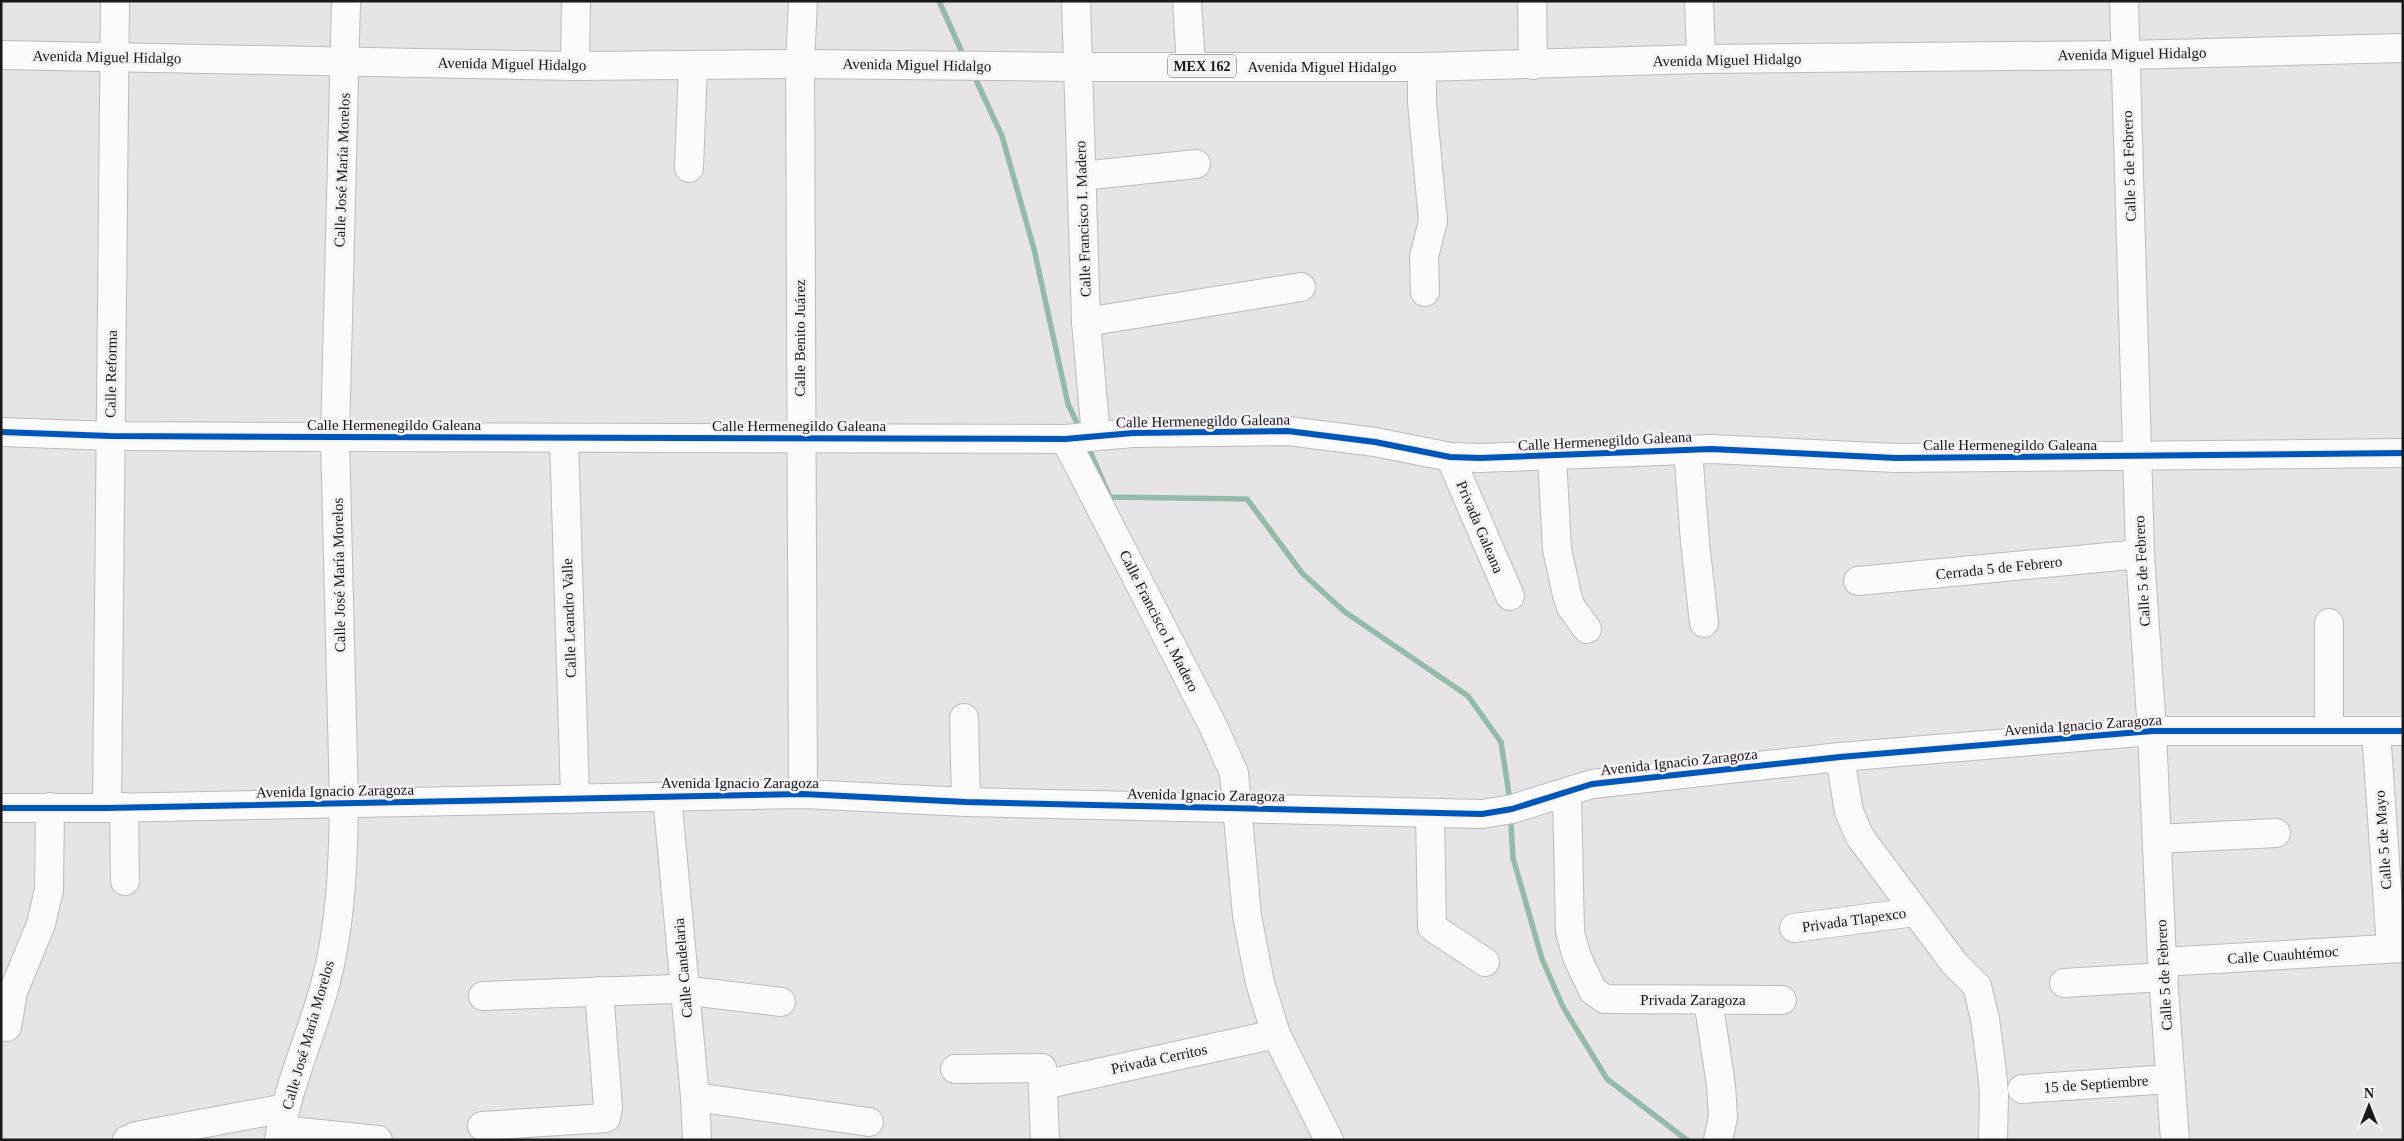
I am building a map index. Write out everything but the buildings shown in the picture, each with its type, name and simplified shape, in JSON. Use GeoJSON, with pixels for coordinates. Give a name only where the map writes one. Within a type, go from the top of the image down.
{"type":"FeatureCollection","features":[{"type":"Feature","properties":{"kind":"street","name":"Calle Reforma"},"geometry":{"type":"LineString","coordinates":[[115,1],[110,436],[115,808],[125,880]]}},
{"type":"Feature","properties":{"kind":"street","name":"Calle José María Morelos"},"geometry":{"type":"LineString","coordinates":[[282,1126],[325,985],[338,920],[344,862],[335,437],[346,1]]}},
{"type":"Feature","properties":{"kind":"street"},"geometry":{"type":"LineString","coordinates":[[575,66],[576,1]]}},
{"type":"Feature","properties":{"kind":"street","name":"Calle Benito Juárez"},"geometry":{"type":"LineString","coordinates":[[803,1],[800,64],[800,439],[803,794]]}},
{"type":"Feature","properties":{"kind":"street","name":"Calle Francisco I. Madero"},"geometry":{"type":"LineString","coordinates":[[1076,1],[1086,322],[1096,436]]}},
{"type":"Feature","properties":{"kind":"street"},"geometry":{"type":"LineString","coordinates":[[1187,1],[1191,66]]}},
{"type":"Feature","properties":{"kind":"street"},"geometry":{"type":"LineString","coordinates":[[1532,1],[1534,65]]}},
{"type":"Feature","properties":{"kind":"street"},"geometry":{"type":"LineString","coordinates":[[1699,1],[1701,59]]}},
{"type":"Feature","properties":{"kind":"street","name":"Calle 5 de Febrero"},"geometry":{"type":"LineString","coordinates":[[2124,1],[2139,457],[2140,554],[2152,731],[2163,970],[2175,1140]]}},
{"type":"Feature","properties":{"kind":"street","name":"Avenida Miguel Hidalgo"},"geometry":{"type":"LineString","coordinates":[[1,55],[575,66],[800,64],[1078,67],[1422,67],[1701,59],[2125,55],[2403,48]]}},
{"type":"Feature","properties":{"kind":"street"},"geometry":{"type":"LineString","coordinates":[[689,168],[693,65]]}},
{"type":"Feature","properties":{"kind":"street"},"geometry":{"type":"LineString","coordinates":[[1422,67],[1422,102],[1433,220],[1424,257],[1426,292]]}},
{"type":"Feature","properties":{"kind":"street"},"geometry":{"type":"LineString","coordinates":[[1082,176],[1196,164]]}},
{"type":"Feature","properties":{"kind":"street"},"geometry":{"type":"LineString","coordinates":[[1086,322],[1301,287]]}},
{"type":"Feature","properties":{"kind":"street","name":"Calle Hermenegildo Galeana"},"geometry":{"type":"LineString","coordinates":[[1,432],[110,436],[1065,439],[1096,436],[1288,431],[1375,442],[1450,457],[1552,457],[1711,449],[1896,458],[2403,454]]}},
{"type":"Feature","properties":{"kind":"street","name":"Calle Leandro Valle"},"geometry":{"type":"LineString","coordinates":[[564,438],[575,797]]}},
{"type":"Feature","properties":{"kind":"street","name":"Calle Francisco I. Madero"},"geometry":{"type":"LineString","coordinates":[[1065,439],[1213,726],[1234,773],[1247,916],[1260,983],[1276,1034],[1329,1140]]}},
{"type":"Feature","properties":{"kind":"street"},"geometry":{"type":"LineString","coordinates":[[1688,450],[1695,542],[1704,623]]}},
{"type":"Feature","properties":{"kind":"street","name":"Privada Galeana"},"geometry":{"type":"LineString","coordinates":[[1450,457],[1510,596]]}},
{"type":"Feature","properties":{"kind":"street"},"geometry":{"type":"LineString","coordinates":[[1552,457],[1557,549],[1571,607],[1587,629]]}},
{"type":"Feature","properties":{"kind":"street","name":"Cerrada 5 de Febrero"},"geometry":{"type":"LineString","coordinates":[[1858,581],[2140,554]]}},
{"type":"Feature","properties":{"kind":"street"},"geometry":{"type":"LineString","coordinates":[[2329,623],[2330,731]]}},
{"type":"Feature","properties":{"kind":"street"},"geometry":{"type":"LineString","coordinates":[[964,718],[966,802]]}},
{"type":"Feature","properties":{"kind":"street","name":"Avenida Ignacio Zaragoza"},"geometry":{"type":"LineString","coordinates":[[1,808],[115,808],[575,797],[803,794],[966,802],[1482,814],[1512,809],[1592,784],[1840,757],[2152,731],[2403,730]]}},
{"type":"Feature","properties":{"kind":"street","name":"Calle 5 de Mayo"},"geometry":{"type":"LineString","coordinates":[[2376,731],[2397,948]]}},
{"type":"Feature","properties":{"kind":"street","name":"Privada Tlapexco"},"geometry":{"type":"LineString","coordinates":[[1840,757],[1849,812],[1860,837],[1914,912],[1954,963],[1977,986],[1985,1019],[1993,1084],[1993,1140]]}},
{"type":"Feature","properties":{"kind":"street","name":"Privada Zaragoza"},"geometry":{"type":"LineString","coordinates":[[1567,793],[1570,932],[1577,957],[1592,991],[1605,998],[1782,1000]]}},
{"type":"Feature","properties":{"kind":"street","name":"Calle Candelaria"},"geometry":{"type":"LineString","coordinates":[[667,796],[696,1097],[697,1140]]}},
{"type":"Feature","properties":{"kind":"street"},"geometry":{"type":"LineString","coordinates":[[7,1027],[13,992],[41,924],[49,890],[50,807]]}},
{"type":"Feature","properties":{"kind":"street"},"geometry":{"type":"LineString","coordinates":[[1430,814],[1432,927],[1485,962]]}},
{"type":"Feature","properties":{"kind":"street"},"geometry":{"type":"LineString","coordinates":[[2157,839],[2276,833]]}},
{"type":"Feature","properties":{"kind":"street","name":"Privada Tlapexco"},"geometry":{"type":"LineString","coordinates":[[1794,928],[1914,912]]}},
{"type":"Feature","properties":{"kind":"street","name":"Calle Cuauhtémoc"},"geometry":{"type":"LineString","coordinates":[[2064,983],[2163,970],[2397,948]]}},
{"type":"Feature","properties":{"kind":"street"},"geometry":{"type":"LineString","coordinates":[[483,996],[599,991],[686,990],[781,1002]]}},
{"type":"Feature","properties":{"kind":"street"},"geometry":{"type":"LineString","coordinates":[[482,1126],[606,1118],[608,1107],[599,991]]}},
{"type":"Feature","properties":{"kind":"street"},"geometry":{"type":"LineString","coordinates":[[1708,1000],[1721,1085],[1723,1117],[1718,1140]]}},
{"type":"Feature","properties":{"kind":"street","name":"Privada Cerritos"},"geometry":{"type":"LineString","coordinates":[[1043,1085],[1276,1034]]}},
{"type":"Feature","properties":{"kind":"street"},"geometry":{"type":"LineString","coordinates":[[955,1069],[1042,1068],[1045,1140]]}},
{"type":"Feature","properties":{"kind":"street","name":"15 de Septiembre"},"geometry":{"type":"LineString","coordinates":[[2022,1089],[2170,1079]]}},
{"type":"Feature","properties":{"kind":"street"},"geometry":{"type":"LineString","coordinates":[[696,1097],[869,1122]]}},
{"type":"Feature","properties":{"kind":"street"},"geometry":{"type":"LineString","coordinates":[[127,1140],[136,1136],[282,1126],[378,1140]]}},
{"type":"Feature","properties":{"kind":"waterway"},"geometry":{"type":"LineString","coordinates":[[939,1],[961,50]]}},
{"type":"Feature","properties":{"kind":"waterway"},"geometry":{"type":"LineString","coordinates":[[977,82],[1002,136],[1034,249],[1068,404],[1077,423]]}},
{"type":"Feature","properties":{"kind":"waterway"},"geometry":{"type":"LineString","coordinates":[[1090,451],[1110,497],[1247,499],[1302,573],[1345,612],[1468,696],[1501,742],[1509,794]]}},
{"type":"Feature","properties":{"kind":"waterway"},"geometry":{"type":"LineString","coordinates":[[1511,824],[1513,858],[1542,959],[1563,1007],[1607,1079],[1687,1140]]}},
{"type":"Feature","properties":{"kind":"cycle path"},"geometry":{"type":"LineString","coordinates":[[1,432],[110,436],[1065,439],[1133,433],[1288,431],[1375,442],[1450,457],[1480,458],[1711,449],[1896,458],[2403,453]]}},
{"type":"Feature","properties":{"kind":"cycle path"},"geometry":{"type":"LineString","coordinates":[[1,808],[107,808],[803,794],[966,802],[1482,814],[1512,809],[1592,784],[1840,757],[2152,731],[2403,731]]}}]}
